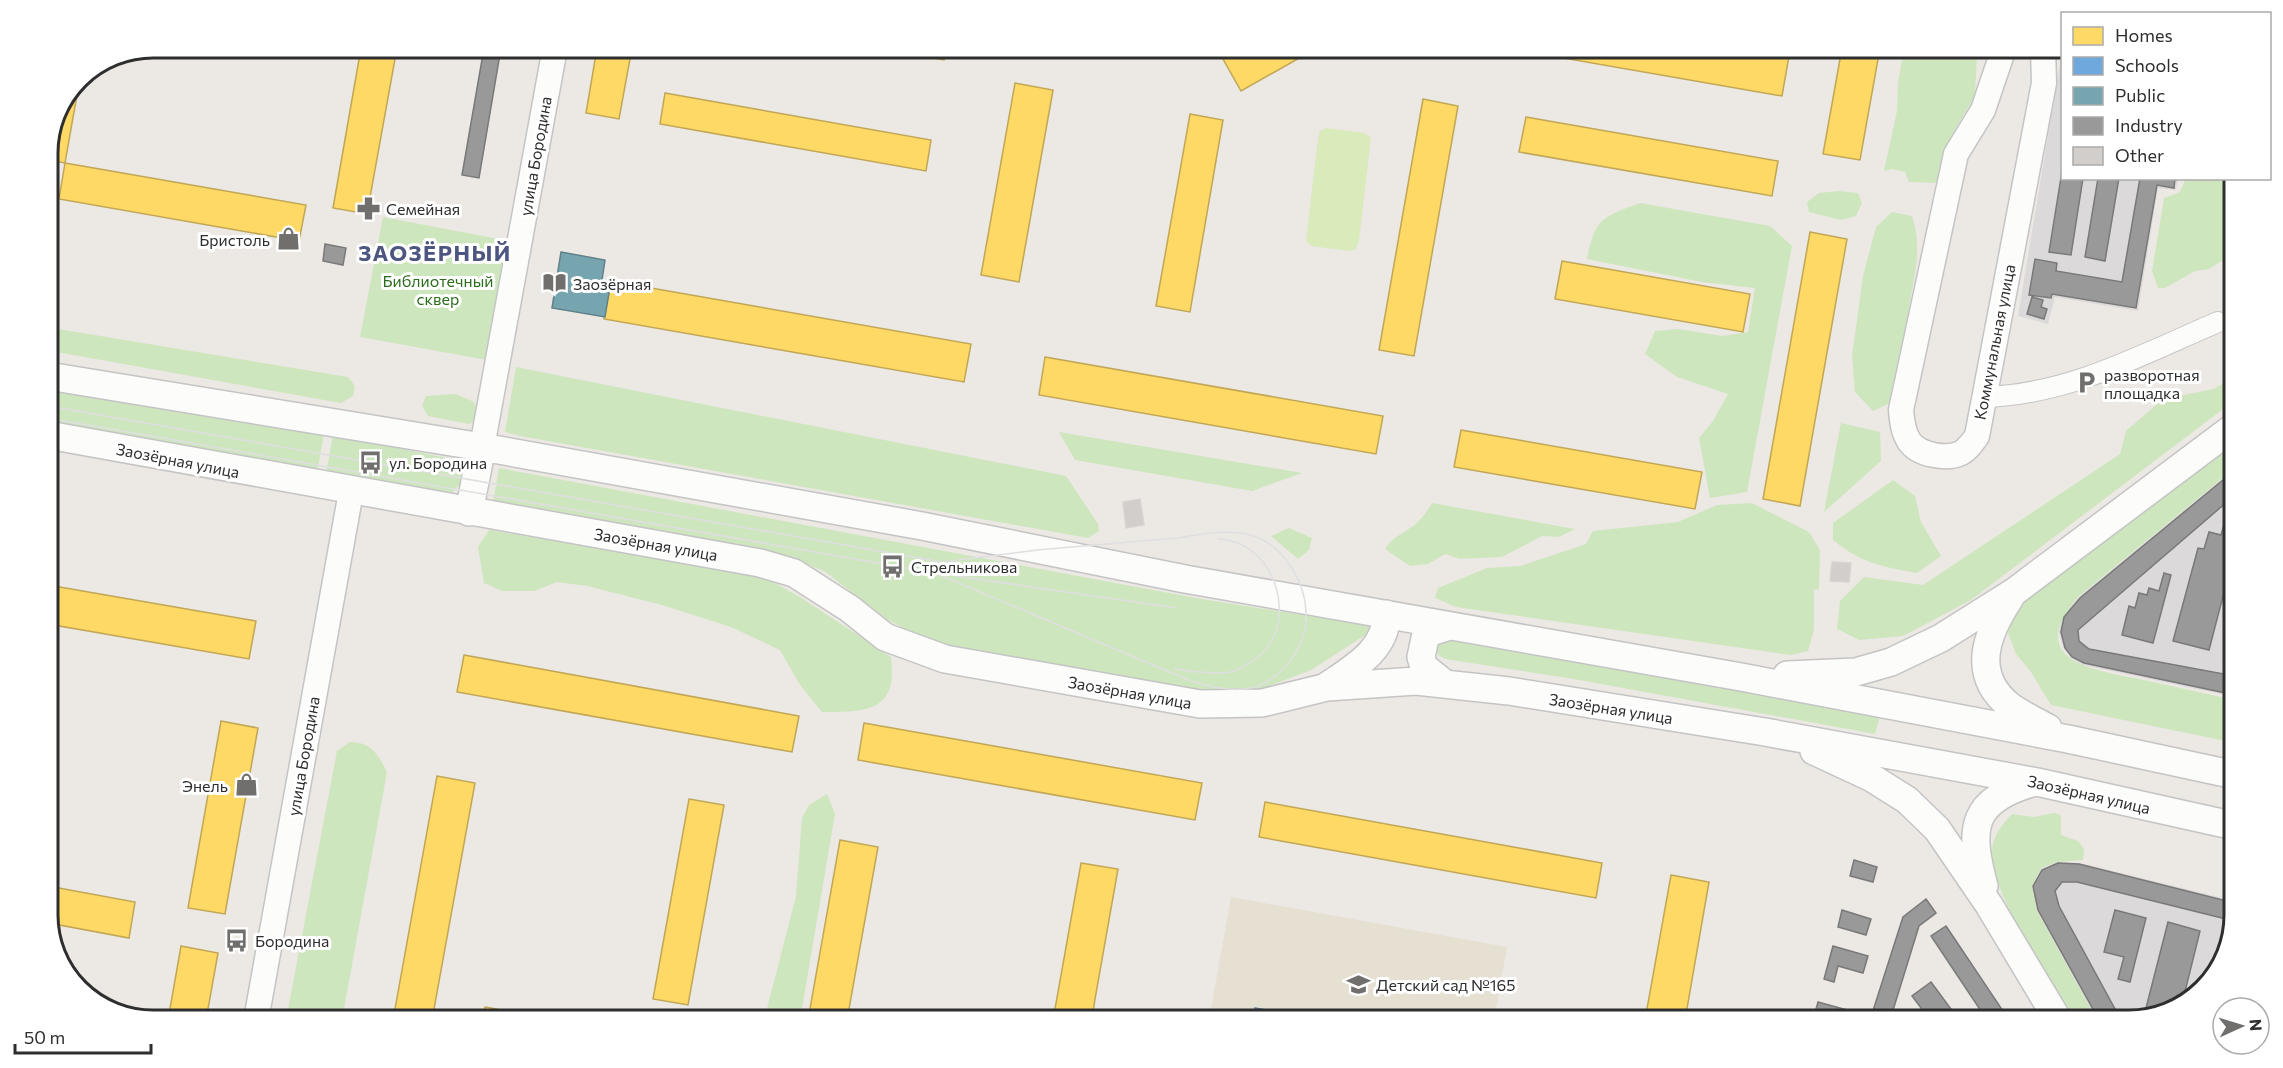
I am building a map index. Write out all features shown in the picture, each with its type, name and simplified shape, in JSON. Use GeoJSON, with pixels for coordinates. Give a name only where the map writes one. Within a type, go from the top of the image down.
{"type":"FeatureCollection","features":[{"type":"Feature","properties":{"kind":"main road"},"geometry":{"type":"LineString","coordinates":[[59,378],[482,447],[922,526],[1185,579],[1741,677],[2068,739],[2224,773]]}},
{"type":"Feature","properties":{"kind":"main road"},"geometry":{"type":"LineString","coordinates":[[1741,677],[1856,672],[1891,662],[1941,638],[2014,592],[2224,434]]}},
{"type":"Feature","properties":{"kind":"main road","name":"Заозёрная улица"},"geometry":{"type":"LineString","coordinates":[[59,437],[351,492],[760,563],[794,573],[850,609],[885,637],[945,659],[1200,704],[1262,703],[1326,687],[1416,681],[1444,683],[1765,732],[2037,782],[2224,824]]}},
{"type":"Feature","properties":{"kind":"main road","name":"улица Бородина"},"geometry":{"type":"LineString","coordinates":[[469,512],[482,447]]}},
{"type":"Feature","properties":{"kind":"main road"},"geometry":{"type":"LineString","coordinates":[[2014,592],[1995,621],[1987,641],[1985,665],[1993,687],[2011,707],[2068,739]]}},
{"type":"Feature","properties":{"kind":"main road"},"geometry":{"type":"LineString","coordinates":[[1326,687],[1352,669],[1380,642],[1387,624],[1386,615]]}},
{"type":"Feature","properties":{"kind":"main road"},"geometry":{"type":"LineString","coordinates":[[1444,683],[1424,667],[1421,657],[1425,638],[1431,632],[1450,626]]}},
{"type":"Feature","properties":{"kind":"main road"},"geometry":{"type":"LineString","coordinates":[[1765,732],[1831,758],[1872,778],[1907,800],[1937,829],[1989,905],[2052,1010]]}},
{"type":"Feature","properties":{"kind":"main road"},"geometry":{"type":"LineString","coordinates":[[1989,905],[1974,850],[1980,821],[1997,797],[2012,789],[2037,782]]}},
{"type":"Feature","properties":{"kind":"street","name":"улица Бородина"},"geometry":{"type":"LineString","coordinates":[[482,447],[553,58]]}},
{"type":"Feature","properties":{"kind":"street","name":"Коммунальная улица"},"geometry":{"type":"LineString","coordinates":[[2001,58],[1983,110],[1956,154],[1901,410],[1903,428],[1908,440],[1914,447],[1928,453],[1949,456],[1959,454],[1967,449],[1977,436],[2044,83],[2043,58]]}},
{"type":"Feature","properties":{"kind":"street"},"geometry":{"type":"LineString","coordinates":[[1984,397],[2018,396],[2082,380],[2218,322]]}},
{"type":"Feature","properties":{"kind":"street","name":"улица Бородина"},"geometry":{"type":"LineString","coordinates":[[258,1010],[351,492]]}},
{"type":"Feature","properties":{"kind":"shaded area"},"geometry":{"type":"Polygon","coordinates":[[[2061,58],[2061,180],[2178,180],[2176,190],[2158,188],[2138,311],[2055,297],[2048,324],[2018,316],[2061,58]]]}},
{"type":"Feature","properties":{"kind":"shaded area"},"geometry":{"type":"Polygon","coordinates":[[[2224,478],[2224,695],[2083,665],[2071,658],[2063,648],[2059,632],[2062,616],[2079,597],[2224,478]]]}},
{"type":"Feature","properties":{"kind":"shaded area"},"geometry":{"type":"Polygon","coordinates":[[[2058,862],[2080,863],[2224,898],[2223,933],[2212,962],[2192,986],[2171,1000],[2148,1008],[2092,1010],[2037,910],[2032,886],[2041,869],[2058,862]]]}},
{"type":"Feature","properties":{"kind":"shaded area","name":"Детский сад №165"},"geometry":{"type":"Polygon","coordinates":[[[1231,897],[1507,947],[1496,1010],[1211,1010],[1231,897]]]}},
{"type":"Feature","properties":{"kind":"green space"},"geometry":{"type":"Polygon","coordinates":[[[1902,58],[1977,58],[1975,96],[1954,131],[1938,183],[1909,182],[1905,172],[1892,169],[1884,171],[1897,111],[1902,58]]]}},
{"type":"Feature","properties":{"kind":"green space"},"geometry":{"type":"Polygon","coordinates":[[[1326,128],[1365,133],[1371,138],[1359,240],[1356,249],[1350,251],[1311,246],[1306,241],[1318,138],[1320,131],[1326,128]]]}},
{"type":"Feature","properties":{"kind":"green space"},"geometry":{"type":"Polygon","coordinates":[[[2185,180],[2224,180],[2224,260],[2209,269],[2195,271],[2165,288],[2158,288],[2152,271],[2164,198],[2180,192],[2185,180]]]}},
{"type":"Feature","properties":{"kind":"green space"},"geometry":{"type":"Polygon","coordinates":[[[1839,191],[1858,193],[1862,203],[1856,216],[1841,220],[1809,212],[1807,202],[1819,193],[1839,191]]]}},
{"type":"Feature","properties":{"kind":"green space"},"geometry":{"type":"Polygon","coordinates":[[[1640,203],[1770,226],[1792,246],[1747,492],[1710,498],[1699,438],[1713,421],[1728,394],[1677,377],[1645,354],[1655,331],[1678,329],[1723,336],[1748,332],[1755,288],[1702,282],[1587,259],[1593,235],[1602,221],[1640,203]]]}},
{"type":"Feature","properties":{"kind":"green space"},"geometry":{"type":"Polygon","coordinates":[[[1892,212],[1912,216],[1917,240],[1916,262],[1901,356],[1890,403],[1873,411],[1855,392],[1852,356],[1863,276],[1876,227],[1892,212]]]}},
{"type":"Feature","properties":{"kind":"green space","name":"Библиотечный сквер"},"geometry":{"type":"Polygon","coordinates":[[[383,217],[509,241],[487,360],[360,337],[383,217]]]}},
{"type":"Feature","properties":{"kind":"green space"},"geometry":{"type":"Polygon","coordinates":[[[59,329],[348,377],[355,386],[353,396],[341,403],[59,352],[59,329]]]}},
{"type":"Feature","properties":{"kind":"green space"},"geometry":{"type":"Polygon","coordinates":[[[516,367],[1066,476],[1098,524],[1099,531],[1088,538],[505,432],[516,367]]]}},
{"type":"Feature","properties":{"kind":"green space"},"geometry":{"type":"Polygon","coordinates":[[[2224,382],[2224,408],[1971,600],[1903,636],[1859,640],[1837,629],[1840,601],[1864,577],[1923,585],[2120,454],[2126,431],[2163,399],[2214,389],[2224,382]]]}},
{"type":"Feature","properties":{"kind":"green space"},"geometry":{"type":"Polygon","coordinates":[[[59,388],[324,434],[317,473],[59,428],[59,388]]]}},
{"type":"Feature","properties":{"kind":"green space"},"geometry":{"type":"Polygon","coordinates":[[[456,394],[474,402],[479,416],[478,421],[469,424],[428,416],[422,406],[426,396],[456,394]]]}},
{"type":"Feature","properties":{"kind":"green space"},"geometry":{"type":"Polygon","coordinates":[[[1841,423],[1880,432],[1881,461],[1824,512],[1841,423]]]}},
{"type":"Feature","properties":{"kind":"green space"},"geometry":{"type":"Polygon","coordinates":[[[1059,432],[1302,473],[1252,491],[1075,460],[1059,432]]]}},
{"type":"Feature","properties":{"kind":"green space"},"geometry":{"type":"Polygon","coordinates":[[[333,435],[452,459],[461,469],[461,483],[452,493],[445,495],[326,474],[333,435]]]}},
{"type":"Feature","properties":{"kind":"green space"},"geometry":{"type":"Polygon","coordinates":[[[2224,449],[2224,477],[2078,597],[2063,619],[2058,636],[2062,649],[2072,659],[2087,666],[2224,698],[2224,741],[2051,705],[2031,672],[2016,654],[2008,633],[2015,612],[2024,600],[2224,449]]]}},
{"type":"Feature","properties":{"kind":"green space"},"geometry":{"type":"Polygon","coordinates":[[[499,468],[1196,598],[1371,626],[1370,632],[1311,670],[1250,692],[1203,693],[961,649],[910,632],[887,619],[824,571],[790,558],[493,502],[499,468]]]}},
{"type":"Feature","properties":{"kind":"green space"},"geometry":{"type":"Polygon","coordinates":[[[1893,480],[1915,496],[1921,522],[1941,556],[1917,573],[1873,563],[1853,554],[1833,540],[1833,523],[1893,480]]]}},
{"type":"Feature","properties":{"kind":"green space"},"geometry":{"type":"Polygon","coordinates":[[[1432,503],[1575,529],[1559,537],[1542,536],[1502,557],[1460,559],[1445,554],[1428,564],[1410,566],[1385,549],[1394,539],[1414,526],[1432,503]]]}},
{"type":"Feature","properties":{"kind":"green space"},"geometry":{"type":"Polygon","coordinates":[[[1752,503],[1809,532],[1820,550],[1819,589],[1814,590],[1814,630],[1808,651],[1791,655],[1456,607],[1435,598],[1438,588],[1487,568],[1520,566],[1586,544],[1593,531],[1678,522],[1717,505],[1752,503]]]}},
{"type":"Feature","properties":{"kind":"green space"},"geometry":{"type":"Polygon","coordinates":[[[1289,528],[1312,538],[1309,550],[1298,559],[1271,536],[1289,528]]]}},
{"type":"Feature","properties":{"kind":"green space"},"geometry":{"type":"Polygon","coordinates":[[[489,530],[764,577],[800,597],[891,657],[890,689],[884,699],[865,709],[822,712],[800,685],[780,650],[731,627],[662,605],[587,586],[557,582],[534,591],[502,591],[484,583],[478,547],[489,530]]]}},
{"type":"Feature","properties":{"kind":"green space"},"geometry":{"type":"Polygon","coordinates":[[[1446,637],[1880,715],[1875,734],[1574,679],[1445,659],[1438,655],[1436,645],[1446,637]]]}},
{"type":"Feature","properties":{"kind":"green space"},"geometry":{"type":"Polygon","coordinates":[[[350,742],[363,744],[373,750],[387,772],[344,1010],[288,1010],[337,751],[350,742]]]}},
{"type":"Feature","properties":{"kind":"green space"},"geometry":{"type":"Polygon","coordinates":[[[827,794],[835,814],[802,1010],[767,1010],[796,896],[802,818],[809,805],[827,794]]]}},
{"type":"Feature","properties":{"kind":"green space"},"geometry":{"type":"Polygon","coordinates":[[[2054,813],[2061,815],[2061,835],[2078,841],[2084,849],[2083,860],[2058,862],[2041,868],[2032,886],[2037,911],[2091,1010],[2070,1010],[2024,937],[2000,890],[1992,850],[1996,835],[2012,814],[2034,817],[2054,813]]]}},
{"type":"Feature","properties":{"kind":"building: Homes"},"geometry":{"type":"Polygon","coordinates":[[[359,58],[395,58],[367,214],[333,208],[359,58]]]}},
{"type":"Feature","properties":{"kind":"building: Homes"},"geometry":{"type":"Polygon","coordinates":[[[595,58],[630,58],[619,119],[586,113],[595,58]]]}},
{"type":"Feature","properties":{"kind":"building: Homes"},"geometry":{"type":"Polygon","coordinates":[[[1225,58],[1299,58],[1241,91],[1223,59],[1225,58]]]}},
{"type":"Feature","properties":{"kind":"building: Homes"},"geometry":{"type":"Polygon","coordinates":[[[1563,58],[1789,58],[1782,96],[1563,58]]]}},
{"type":"Feature","properties":{"kind":"building: Homes"},"geometry":{"type":"Polygon","coordinates":[[[1840,58],[1878,58],[1860,160],[1823,154],[1840,58]]]}},
{"type":"Feature","properties":{"kind":"building: Homes"},"geometry":{"type":"Polygon","coordinates":[[[1015,83],[1053,90],[1019,282],[981,275],[1015,83]]]}},
{"type":"Feature","properties":{"kind":"building: Homes"},"geometry":{"type":"Polygon","coordinates":[[[665,93],[931,140],[926,171],[660,124],[665,93]]]}},
{"type":"Feature","properties":{"kind":"building: Homes"},"geometry":{"type":"Polygon","coordinates":[[[76,99],[65,163],[59,162],[62,129],[68,112],[76,99]]]}},
{"type":"Feature","properties":{"kind":"building: Homes"},"geometry":{"type":"Polygon","coordinates":[[[1423,99],[1458,106],[1414,356],[1379,350],[1423,99]]]}},
{"type":"Feature","properties":{"kind":"building: Homes"},"geometry":{"type":"Polygon","coordinates":[[[1190,114],[1223,120],[1190,312],[1156,306],[1190,114]]]}},
{"type":"Feature","properties":{"kind":"building: Homes"},"geometry":{"type":"Polygon","coordinates":[[[1526,117],[1778,161],[1772,196],[1519,152],[1526,117]]]}},
{"type":"Feature","properties":{"kind":"building: Homes"},"geometry":{"type":"Polygon","coordinates":[[[65,163],[306,205],[299,241],[59,199],[65,163]]]}},
{"type":"Feature","properties":{"kind":"building: Homes"},"geometry":{"type":"Polygon","coordinates":[[[1810,232],[1847,239],[1800,506],[1763,499],[1810,232]]]}},
{"type":"Feature","properties":{"kind":"building: Homes"},"geometry":{"type":"Polygon","coordinates":[[[1562,261],[1750,294],[1743,332],[1555,299],[1562,261]]]}},
{"type":"Feature","properties":{"kind":"building: Homes"},"geometry":{"type":"Polygon","coordinates":[[[611,281],[971,344],[964,382],[604,319],[611,281]]]}},
{"type":"Feature","properties":{"kind":"building: Homes"},"geometry":{"type":"Polygon","coordinates":[[[1045,357],[1383,416],[1376,454],[1039,395],[1045,357]]]}},
{"type":"Feature","properties":{"kind":"building: Homes"},"geometry":{"type":"Polygon","coordinates":[[[1461,430],[1702,472],[1695,509],[1454,467],[1461,430]]]}},
{"type":"Feature","properties":{"kind":"building: Homes"},"geometry":{"type":"Polygon","coordinates":[[[59,587],[256,621],[249,659],[59,626],[59,587]]]}},
{"type":"Feature","properties":{"kind":"building: Homes"},"geometry":{"type":"Polygon","coordinates":[[[464,655],[799,716],[792,752],[457,692],[464,655]]]}},
{"type":"Feature","properties":{"kind":"building: Homes"},"geometry":{"type":"Polygon","coordinates":[[[221,721],[258,728],[225,914],[188,908],[221,721]]]}},
{"type":"Feature","properties":{"kind":"building: Homes"},"geometry":{"type":"Polygon","coordinates":[[[864,723],[1202,783],[1195,820],[858,760],[864,723]]]}},
{"type":"Feature","properties":{"kind":"building: Homes"},"geometry":{"type":"Polygon","coordinates":[[[437,776],[475,783],[434,1010],[395,1010],[437,776]]]}},
{"type":"Feature","properties":{"kind":"building: Homes"},"geometry":{"type":"Polygon","coordinates":[[[689,799],[724,805],[688,1005],[653,999],[689,799]]]}},
{"type":"Feature","properties":{"kind":"building: Homes"},"geometry":{"type":"Polygon","coordinates":[[[1265,802],[1602,863],[1596,898],[1259,837],[1265,802]]]}},
{"type":"Feature","properties":{"kind":"building: Homes"},"geometry":{"type":"Polygon","coordinates":[[[840,840],[878,847],[849,1010],[810,1010],[840,840]]]}},
{"type":"Feature","properties":{"kind":"building: Homes"},"geometry":{"type":"Polygon","coordinates":[[[1081,863],[1118,869],[1093,1010],[1055,1010],[1081,863]]]}},
{"type":"Feature","properties":{"kind":"building: Homes"},"geometry":{"type":"Polygon","coordinates":[[[1671,875],[1709,882],[1687,1010],[1647,1010],[1671,875]]]}},
{"type":"Feature","properties":{"kind":"building: Homes"},"geometry":{"type":"Polygon","coordinates":[[[59,888],[135,902],[129,938],[59,925],[59,888]]]}},
{"type":"Feature","properties":{"kind":"building: Homes"},"geometry":{"type":"Polygon","coordinates":[[[181,946],[218,953],[208,1010],[170,1010],[181,946]]]}},
{"type":"Feature","properties":{"kind":"building: Homes"},"geometry":{"type":"Polygon","coordinates":[[[485,1007],[502,1010],[484,1010],[485,1007]]]}},
{"type":"Feature","properties":{"kind":"building: Public"},"geometry":{"type":"Polygon","coordinates":[[[561,252],[605,260],[602,280],[611,281],[605,317],[552,308],[561,252]]]}},
{"type":"Feature","properties":{"kind":"building: Industry"},"geometry":{"type":"Polygon","coordinates":[[[482,58],[499,58],[479,178],[462,175],[482,58]]]}},
{"type":"Feature","properties":{"kind":"building: Industry"},"geometry":{"type":"Polygon","coordinates":[[[2061,177],[2061,180],[2083,180],[2071,255],[2049,252],[2061,177]]]}},
{"type":"Feature","properties":{"kind":"building: Industry"},"geometry":{"type":"Polygon","coordinates":[[[2098,180],[2119,180],[2105,261],[2085,257],[2098,180]]]}},
{"type":"Feature","properties":{"kind":"building: Industry"},"geometry":{"type":"Polygon","coordinates":[[[2140,180],[2175,180],[2174,188],[2157,185],[2136,308],[2052,294],[2051,298],[2029,295],[2035,259],[2057,263],[2056,271],[2122,282],[2140,180]]]}},
{"type":"Feature","properties":{"kind":"building: Industry"},"geometry":{"type":"Polygon","coordinates":[[[325,244],[346,248],[343,265],[323,261],[325,244]]]}},
{"type":"Feature","properties":{"kind":"building: Industry"},"geometry":{"type":"Polygon","coordinates":[[[2032,297],[2043,300],[2041,307],[2047,309],[2044,319],[2027,314],[2032,297]]]}},
{"type":"Feature","properties":{"kind":"building: Industry"},"geometry":{"type":"Polygon","coordinates":[[[2224,479],[2224,504],[2078,630],[2079,641],[2089,649],[2224,674],[2224,693],[2084,663],[2072,657],[2065,648],[2061,632],[2064,617],[2080,598],[2224,479]]]}},
{"type":"Feature","properties":{"kind":"building: Industry"},"geometry":{"type":"Polygon","coordinates":[[[2224,524],[2224,592],[2209,650],[2173,641],[2198,548],[2204,549],[2209,532],[2221,535],[2224,524]]]}},
{"type":"Feature","properties":{"kind":"building: Industry"},"geometry":{"type":"Polygon","coordinates":[[[2164,573],[2171,575],[2153,643],[2122,635],[2129,606],[2135,608],[2139,593],[2147,595],[2149,588],[2159,591],[2164,573]]]}},
{"type":"Feature","properties":{"kind":"building: Industry"},"geometry":{"type":"Polygon","coordinates":[[[1854,860],[1877,867],[1873,882],[1850,876],[1854,860]]]}},
{"type":"Feature","properties":{"kind":"building: Industry"},"geometry":{"type":"Polygon","coordinates":[[[2058,863],[2079,864],[2224,900],[2224,918],[2077,882],[2062,882],[2055,891],[2059,906],[2116,1010],[2093,1010],[2038,910],[2033,886],[2042,870],[2058,863]]]}},
{"type":"Feature","properties":{"kind":"building: Industry"},"geometry":{"type":"Polygon","coordinates":[[[1926,899],[1936,913],[1919,926],[1893,1010],[1873,1010],[1903,917],[1926,899]]]}},
{"type":"Feature","properties":{"kind":"building: Industry"},"geometry":{"type":"Polygon","coordinates":[[[1842,910],[1871,919],[1866,935],[1838,927],[1842,910]]]}},
{"type":"Feature","properties":{"kind":"building: Industry"},"geometry":{"type":"Polygon","coordinates":[[[2115,910],[2146,918],[2130,982],[2118,979],[2124,957],[2104,952],[2115,910]]]}},
{"type":"Feature","properties":{"kind":"building: Industry"},"geometry":{"type":"Polygon","coordinates":[[[2168,922],[2200,931],[2185,991],[2171,1000],[2146,1008],[2168,922]]]}},
{"type":"Feature","properties":{"kind":"building: Industry"},"geometry":{"type":"Polygon","coordinates":[[[1946,926],[2002,1010],[1980,1010],[1931,936],[1946,926]]]}},
{"type":"Feature","properties":{"kind":"building: Industry"},"geometry":{"type":"Polygon","coordinates":[[[1833,946],[1868,956],[1863,973],[1838,966],[1834,982],[1824,979],[1833,946]]]}},
{"type":"Feature","properties":{"kind":"building: Industry"},"geometry":{"type":"Polygon","coordinates":[[[1931,982],[1952,1010],[1922,1010],[1912,996],[1931,982]]]}},
{"type":"Feature","properties":{"kind":"building: Industry"},"geometry":{"type":"Polygon","coordinates":[[[1818,1002],[1847,1010],[1816,1010],[1818,1002]]]}},
{"type":"Feature","properties":{"kind":"building: Other"},"geometry":{"type":"Polygon","coordinates":[[[1140,499],[1144,525],[1126,528],[1123,502],[1140,499]]]}},
{"type":"Feature","properties":{"kind":"building: Other"},"geometry":{"type":"Polygon","coordinates":[[[1832,562],[1851,563],[1849,582],[1830,581],[1832,562]]]}},
{"type":"Feature","properties":{"kind":"tram line"},"geometry":{"type":"LineString","coordinates":[[59,408],[942,562],[1037,550],[1188,537]]}},
{"type":"Feature","properties":{"kind":"tram line"},"geometry":{"type":"LineString","coordinates":[[59,420],[935,573],[1191,681],[1217,688],[1244,689],[1269,680],[1290,662],[1303,637],[1306,611],[1301,586],[1296,575],[1281,554],[1272,546],[1250,535],[1225,532],[1182,537]]}},
{"type":"Feature","properties":{"kind":"tram line"},"geometry":{"type":"LineString","coordinates":[[1175,669],[1210,673],[1233,671],[1247,664],[1265,650],[1275,633],[1279,612],[1277,591],[1269,572],[1257,555],[1239,544],[1218,539]]}},
{"type":"Feature","properties":{"kind":"tram line"},"geometry":{"type":"LineString","coordinates":[[956,576],[1177,608]]}},
{"type":"Feature","properties":{"kind":"place","name":"Семейная"},"geometry":{"type":"Point","coordinates":[368,208]}},
{"type":"Feature","properties":{"kind":"place","name":"Бристоль"},"geometry":{"type":"Point","coordinates":[288,239]}},
{"type":"Feature","properties":{"kind":"place","name":"Заозёрная"},"geometry":{"type":"Point","coordinates":[555,283]}},
{"type":"Feature","properties":{"kind":"place","name":"разворотная площадка"},"geometry":{"type":"Point","coordinates":[2086,383]}},
{"type":"Feature","properties":{"kind":"place","name":"ул. Бородина"},"geometry":{"type":"Point","coordinates":[371,462]}},
{"type":"Feature","properties":{"kind":"place","name":"Стрельникова"},"geometry":{"type":"Point","coordinates":[893,566]}},
{"type":"Feature","properties":{"kind":"place","name":"Энель"},"geometry":{"type":"Point","coordinates":[246,785]}},
{"type":"Feature","properties":{"kind":"place","name":"Бородина"},"geometry":{"type":"Point","coordinates":[237,940]}},
{"type":"Feature","properties":{"kind":"place","name":"Детский сад №165"},"geometry":{"type":"Point","coordinates":[1358,984]}},
{"type":"Feature","properties":{"kind":"district","name":"ЗАОЗЁРНЫЙ"},"geometry":{"type":"Point","coordinates":[435,252]}}]}
